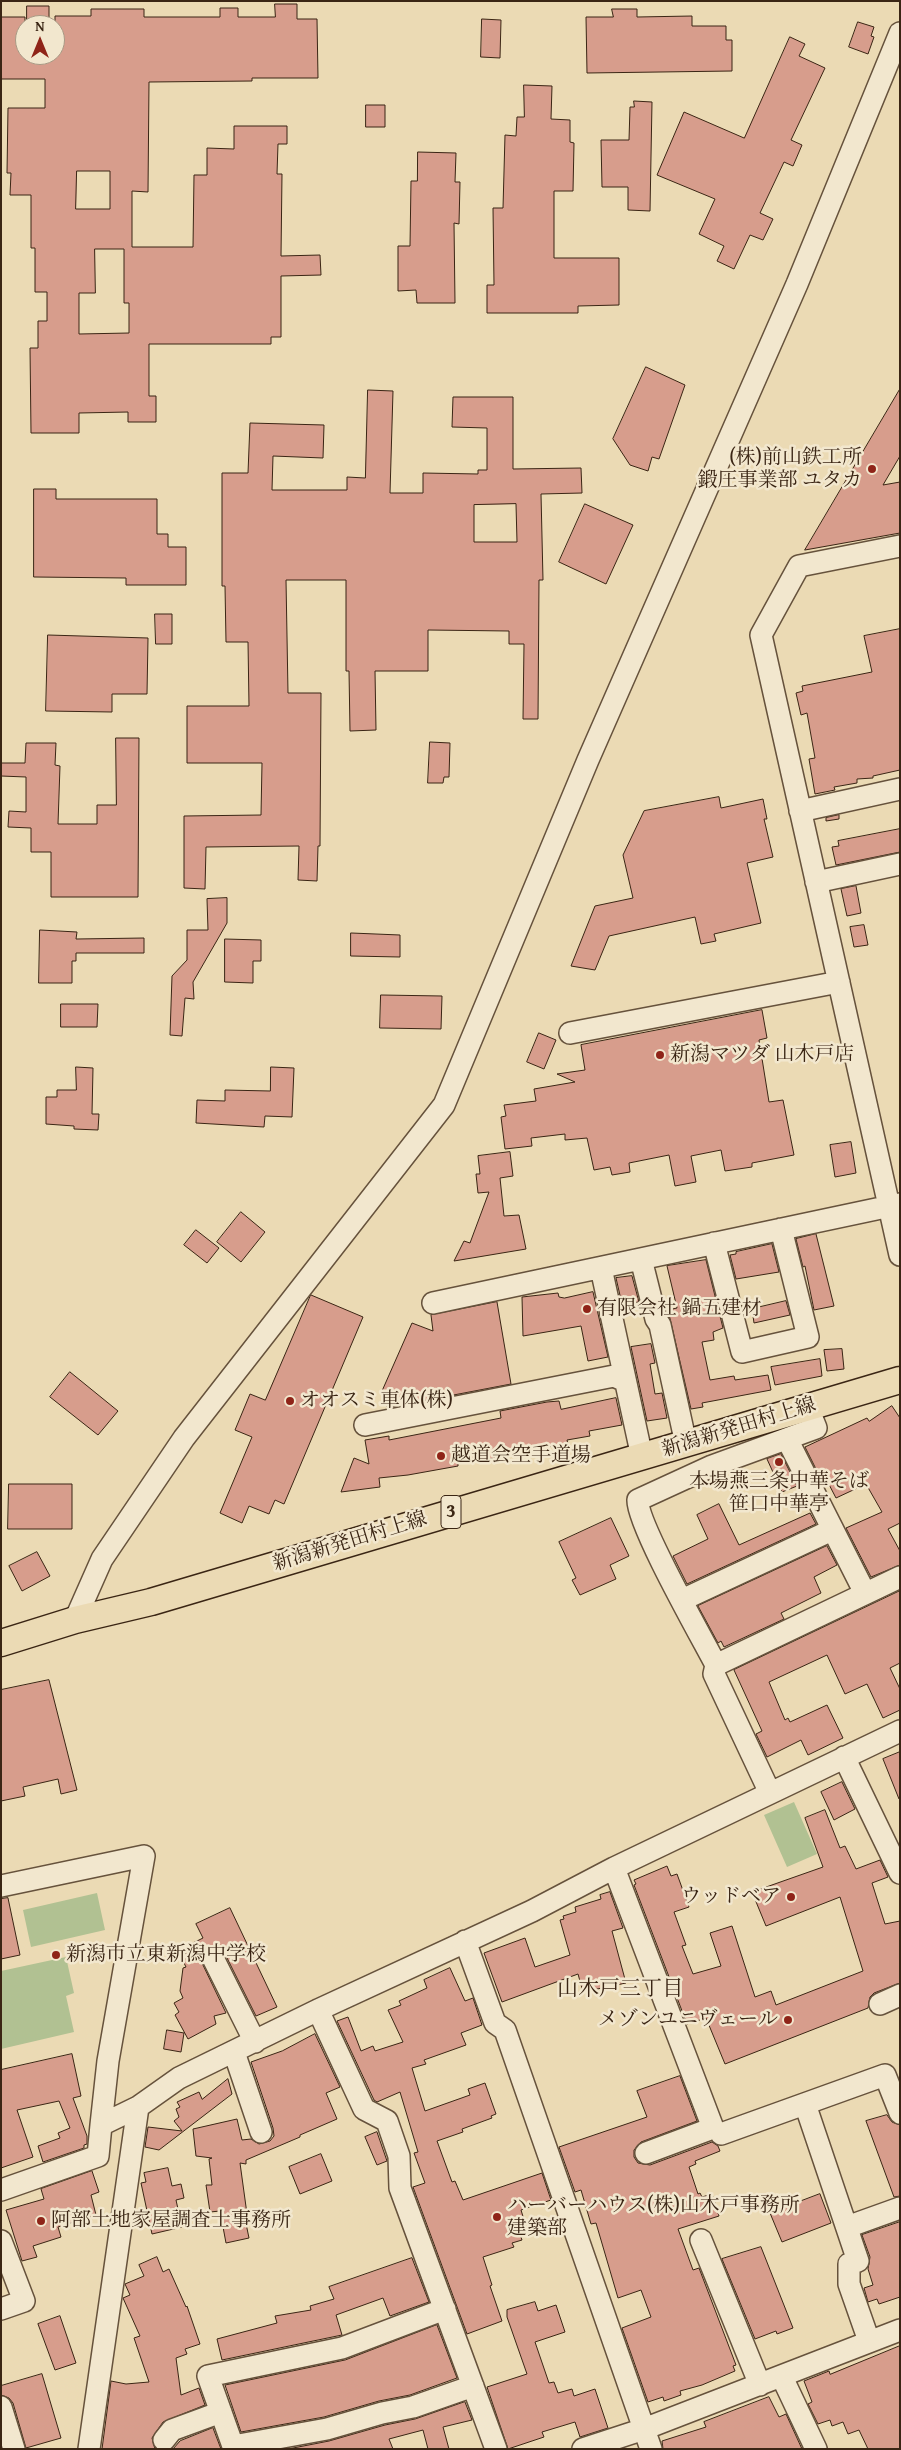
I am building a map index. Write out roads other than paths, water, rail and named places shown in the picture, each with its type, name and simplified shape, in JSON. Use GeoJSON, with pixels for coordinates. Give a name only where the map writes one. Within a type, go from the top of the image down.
{"type":"FeatureCollection","features":[{"type":"Feature","properties":{"kind":"main road","name":"新潟新発田村上線"},"geometry":{"type":"LineString","coordinates":[[1,1643],[75,1620],[150,1602],[900,1380]]}},
{"type":"Feature","properties":{"kind":"street"},"geometry":{"type":"LineString","coordinates":[[75,1620],[102,1559],[184,1438],[444,1105],[588,760],[797,284],[900,33]]}},
{"type":"Feature","properties":{"kind":"street"},"geometry":{"type":"LineString","coordinates":[[900,546],[799,566],[761,635],[839,982],[895,1205],[900,1255]]}},
{"type":"Feature","properties":{"kind":"street"},"geometry":{"type":"LineString","coordinates":[[800,811],[900,789]]}},
{"type":"Feature","properties":{"kind":"street"},"geometry":{"type":"LineString","coordinates":[[816,882],[900,864]]}},
{"type":"Feature","properties":{"kind":"street"},"geometry":{"type":"LineString","coordinates":[[570,1033],[839,982]]}},
{"type":"Feature","properties":{"kind":"street"},"geometry":{"type":"LineString","coordinates":[[433,1303],[895,1205]]}},
{"type":"Feature","properties":{"kind":"street"},"geometry":{"type":"LineString","coordinates":[[714,1243],[742,1352],[808,1336],[781,1229]]}},
{"type":"Feature","properties":{"kind":"street"},"geometry":{"type":"LineString","coordinates":[[641,1259],[656,1319],[660,1325],[686,1444]]}},
{"type":"Feature","properties":{"kind":"street"},"geometry":{"type":"LineString","coordinates":[[601,1268],[642,1457]]}},
{"type":"Feature","properties":{"kind":"street"},"geometry":{"type":"LineString","coordinates":[[365,1425],[614,1376],[625,1381]]}},
{"type":"Feature","properties":{"kind":"street"},"geometry":{"type":"LineString","coordinates":[[770,1793],[714,1674],[716,1665],[646,1531],[637,1506],[638,1500],[712,1466],[816,1428],[808,1408]]}},
{"type":"Feature","properties":{"kind":"street"},"geometry":{"type":"LineString","coordinates":[[787,1440],[865,1593]]}},
{"type":"Feature","properties":{"kind":"street"},"geometry":{"type":"LineString","coordinates":[[682,1600],[832,1530]]}},
{"type":"Feature","properties":{"kind":"street"},"geometry":{"type":"LineString","coordinates":[[716,1665],[900,1577]]}},
{"type":"Feature","properties":{"kind":"street"},"geometry":{"type":"LineString","coordinates":[[101,2125],[138,2107],[179,2078],[318,2010],[532,1911],[614,1868],[900,1731]]}},
{"type":"Feature","properties":{"kind":"street"},"geometry":{"type":"LineString","coordinates":[[844,1757],[900,1873]]}},
{"type":"Feature","properties":{"kind":"street"},"geometry":{"type":"LineString","coordinates":[[1,1886],[144,1856],[108,2061],[98,2156],[1,2190]]}},
{"type":"Feature","properties":{"kind":"street"},"geometry":{"type":"LineString","coordinates":[[614,1868],[712,2128],[646,2153]]}},
{"type":"Feature","properties":{"kind":"street"},"geometry":{"type":"LineString","coordinates":[[465,1941],[495,2023],[505,2030],[647,2439]]}},
{"type":"Feature","properties":{"kind":"street"},"geometry":{"type":"LineString","coordinates":[[213,1958],[255,2042]]}},
{"type":"Feature","properties":{"kind":"street"},"geometry":{"type":"LineString","coordinates":[[880,2004],[900,1996]]}},
{"type":"Feature","properties":{"kind":"street"},"geometry":{"type":"LineString","coordinates":[[318,2010],[364,2109],[387,2121],[399,2156],[400,2188],[496,2449]]}},
{"type":"Feature","properties":{"kind":"street"},"geometry":{"type":"LineString","coordinates":[[234,2052],[262,2132]]}},
{"type":"Feature","properties":{"kind":"street"},"geometry":{"type":"LineString","coordinates":[[721,2134],[885,2075],[900,2112]]}},
{"type":"Feature","properties":{"kind":"street"},"geometry":{"type":"LineString","coordinates":[[805,2104],[858,2261],[849,2264],[849,2284],[869,2341]]}},
{"type":"Feature","properties":{"kind":"street"},"geometry":{"type":"LineString","coordinates":[[88,2449],[138,2107]]}},
{"type":"Feature","properties":{"kind":"street"},"geometry":{"type":"LineString","coordinates":[[847,2227],[900,2208]]}},
{"type":"Feature","properties":{"kind":"street"},"geometry":{"type":"LineString","coordinates":[[701,2240],[760,2385]]}},
{"type":"Feature","properties":{"kind":"street"},"geometry":{"type":"LineString","coordinates":[[1,2241],[24,2301],[1,2309]]}},
{"type":"Feature","properties":{"kind":"street"},"geometry":{"type":"LineString","coordinates":[[444,2309],[342,2348],[208,2376],[233,2447],[327,2429],[382,2413],[413,2407],[473,2386]]}},
{"type":"Feature","properties":{"kind":"street"},"geometry":{"type":"LineString","coordinates":[[583,2449],[647,2439],[760,2385],[900,2330]]}},
{"type":"Feature","properties":{"kind":"street"},"geometry":{"type":"LineString","coordinates":[[782,2376],[816,2449]]}},
{"type":"Feature","properties":{"kind":"street"},"geometry":{"type":"LineString","coordinates":[[1,2408],[14,2449]]}},
{"type":"Feature","properties":{"kind":"street"},"geometry":{"type":"LineString","coordinates":[[164,2440],[172,2430],[221,2412]]}},
{"type":"Feature","properties":{"kind":"place","name":"(株)前山鉄工所 鍛圧事業部 ユタカ"},"geometry":{"type":"Point","coordinates":[872,469]}},
{"type":"Feature","properties":{"kind":"place","name":"新潟マツダ 山木戸店"},"geometry":{"type":"Point","coordinates":[660,1055]}},
{"type":"Feature","properties":{"kind":"place","name":"有限会社 鍋五建材"},"geometry":{"type":"Point","coordinates":[587,1309]}},
{"type":"Feature","properties":{"kind":"place","name":"オオスミ車体(株)"},"geometry":{"type":"Point","coordinates":[290,1401]}},
{"type":"Feature","properties":{"kind":"place","name":"越道会空手道場"},"geometry":{"type":"Point","coordinates":[441,1456]}},
{"type":"Feature","properties":{"kind":"place","name":"本場燕三条中華そば 笹口中華亭"},"geometry":{"type":"Point","coordinates":[779,1462]}},
{"type":"Feature","properties":{"kind":"place","name":"ウッドベア"},"geometry":{"type":"Point","coordinates":[791,1897]}},
{"type":"Feature","properties":{"kind":"place","name":"新潟市立東新潟中学校"},"geometry":{"type":"Point","coordinates":[56,1955]}},
{"type":"Feature","properties":{"kind":"place","name":"メゾンユニヴェール"},"geometry":{"type":"Point","coordinates":[788,2020]}},
{"type":"Feature","properties":{"kind":"place","name":"ハーバーハウス(株)山木戸事務所 建築部"},"geometry":{"type":"Point","coordinates":[497,2217]}},
{"type":"Feature","properties":{"kind":"place","name":"阿部土地家屋調査士事務所"},"geometry":{"type":"Point","coordinates":[41,2221]}},
{"type":"Feature","properties":{"kind":"district","name":"山木戸三丁目"},"geometry":{"type":"Point","coordinates":[620,1990]}}]}
